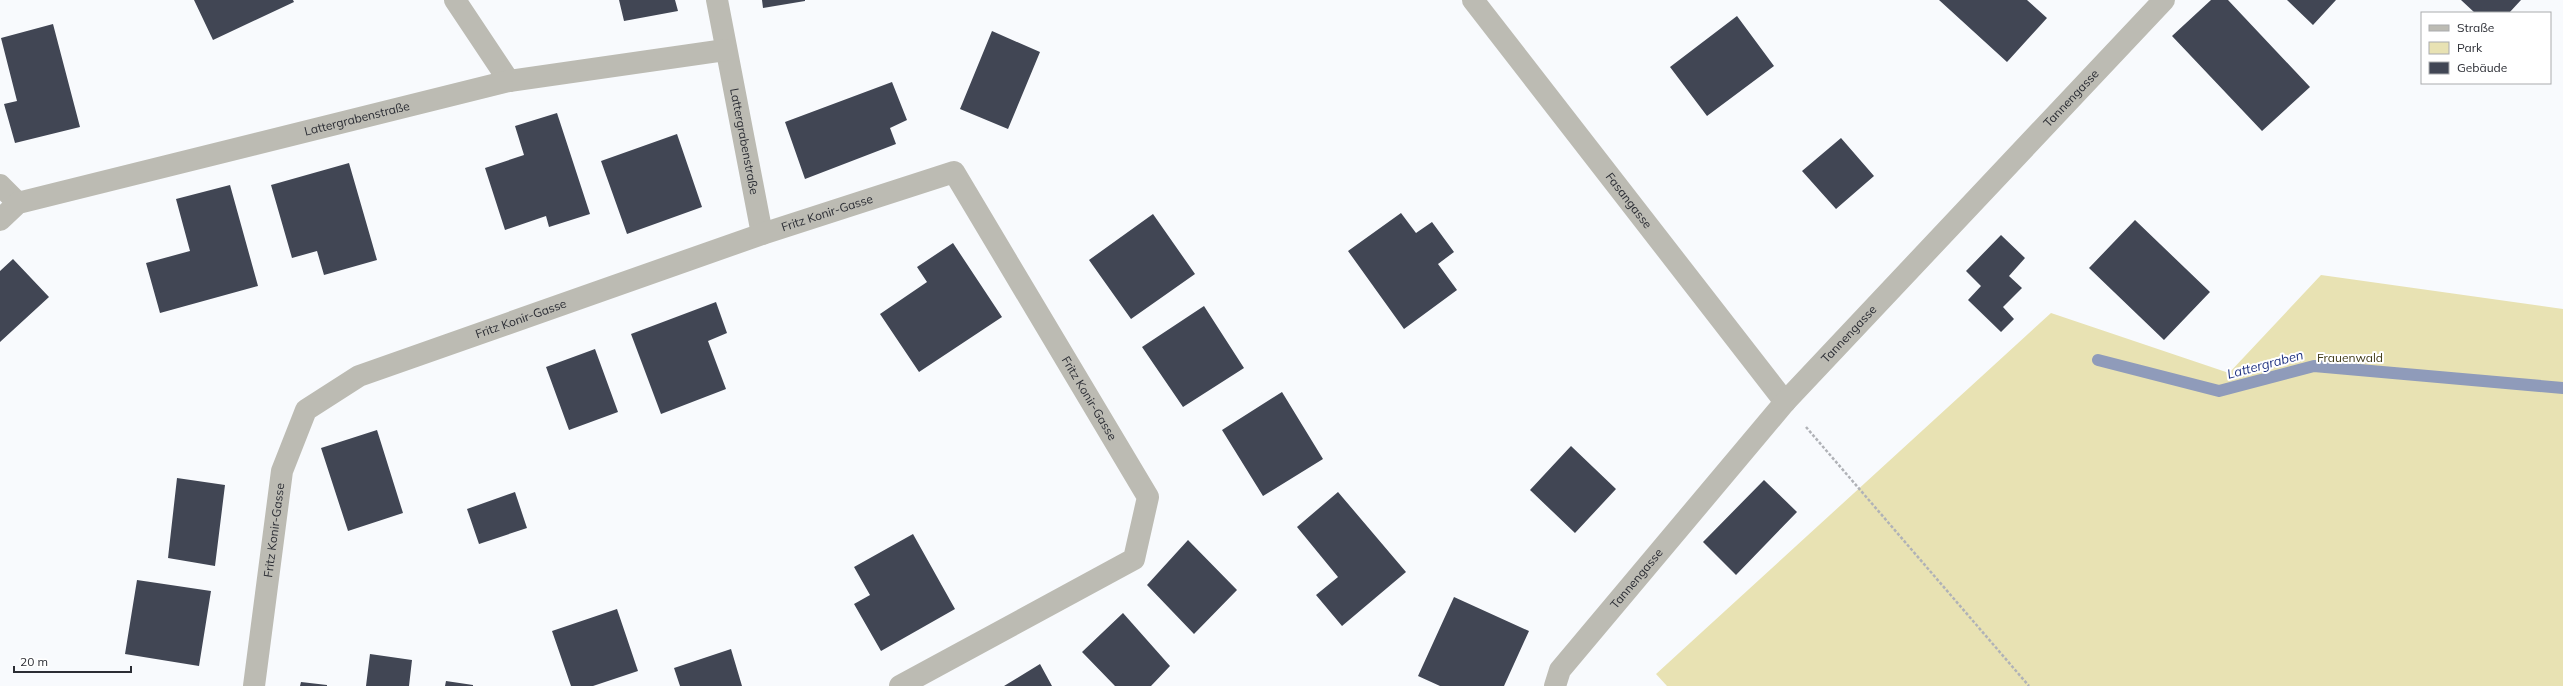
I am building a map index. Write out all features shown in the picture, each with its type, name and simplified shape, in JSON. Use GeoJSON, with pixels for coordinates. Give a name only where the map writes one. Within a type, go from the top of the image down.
{"type":"FeatureCollection","features":[{"type":"Feature","properties":{"kind":"street"},"geometry":{"type":"LineString","coordinates":[[455,0],[509,81]]}},
{"type":"Feature","properties":{"kind":"street","name":"Lattergrabenstraße"},"geometry":{"type":"LineString","coordinates":[[717,0],[725,50],[762,234]]}},
{"type":"Feature","properties":{"kind":"street","name":"Fasangasse"},"geometry":{"type":"LineString","coordinates":[[1473,0],[1785,402]]}},
{"type":"Feature","properties":{"kind":"street","name":"Tannengasse"},"geometry":{"type":"LineString","coordinates":[[1555,686],[1560,670],[1785,402],[2164,0]]}},
{"type":"Feature","properties":{"kind":"street","name":"Lattergrabenstraße"},"geometry":{"type":"LineString","coordinates":[[0,220],[18,203],[509,81],[725,50]]}},
{"type":"Feature","properties":{"kind":"street","name":"Fritz Konir-Gasse"},"geometry":{"type":"LineString","coordinates":[[254,686],[282,471],[306,410],[359,376],[762,234],[954,172],[1148,497],[1134,559],[900,686]]}},
{"type":"Feature","properties":{"kind":"street"},"geometry":{"type":"LineString","coordinates":[[0,185],[18,203]]}},
{"type":"Feature","properties":{"kind":"path"},"geometry":{"type":"LineString","coordinates":[[1785,402],[2029,686]]}},
{"type":"Feature","properties":{"kind":"green space","name":"Frauenwald"},"geometry":{"type":"Polygon","coordinates":[[[2321,275],[2563,309],[2563,686],[1667,686],[1656,674],[2051,313],[2229,373],[2321,275]]]}},
{"type":"Feature","properties":{"kind":"building"},"geometry":{"type":"Polygon","coordinates":[[[194,0],[293,0],[294,2],[213,40],[194,0]]]}},
{"type":"Feature","properties":{"kind":"building"},"geometry":{"type":"Polygon","coordinates":[[[619,0],[675,0],[678,11],[624,21],[619,0]]]}},
{"type":"Feature","properties":{"kind":"building"},"geometry":{"type":"Polygon","coordinates":[[[762,0],[805,0],[805,1],[763,8],[762,0]]]}},
{"type":"Feature","properties":{"kind":"building"},"geometry":{"type":"Polygon","coordinates":[[[1939,0],[2027,0],[2047,18],[2007,62],[1939,0]]]}},
{"type":"Feature","properties":{"kind":"building"},"geometry":{"type":"Polygon","coordinates":[[[2211,0],[2228,0],[2310,87],[2262,131],[2172,36],[2211,0]]]}},
{"type":"Feature","properties":{"kind":"building"},"geometry":{"type":"Polygon","coordinates":[[[2287,0],[2336,0],[2313,25],[2287,0]]]}},
{"type":"Feature","properties":{"kind":"building"},"geometry":{"type":"Polygon","coordinates":[[[2461,0],[2521,0],[2510,12],[2474,12],[2461,0]]]}},
{"type":"Feature","properties":{"kind":"building"},"geometry":{"type":"Polygon","coordinates":[[[1737,16],[1774,66],[1707,116],[1670,67],[1737,16]]]}},
{"type":"Feature","properties":{"kind":"building"},"geometry":{"type":"Polygon","coordinates":[[[53,24],[80,127],[15,143],[4,104],[17,101],[1,38],[53,24]]]}},
{"type":"Feature","properties":{"kind":"building"},"geometry":{"type":"Polygon","coordinates":[[[992,31],[1040,52],[1008,129],[960,109],[992,31]]]}},
{"type":"Feature","properties":{"kind":"building"},"geometry":{"type":"Polygon","coordinates":[[[892,82],[907,120],[890,128],[896,144],[805,179],[785,122],[892,82]]]}},
{"type":"Feature","properties":{"kind":"building"},"geometry":{"type":"Polygon","coordinates":[[[557,113],[590,214],[549,227],[546,216],[505,230],[485,168],[524,155],[515,126],[557,113]]]}},
{"type":"Feature","properties":{"kind":"building"},"geometry":{"type":"Polygon","coordinates":[[[677,134],[702,207],[627,234],[601,161],[677,134]]]}},
{"type":"Feature","properties":{"kind":"building"},"geometry":{"type":"Polygon","coordinates":[[[1841,138],[1874,176],[1836,209],[1802,171],[1841,138]]]}},
{"type":"Feature","properties":{"kind":"building"},"geometry":{"type":"Polygon","coordinates":[[[349,163],[377,260],[324,275],[317,251],[292,258],[271,185],[349,163]]]}},
{"type":"Feature","properties":{"kind":"building"},"geometry":{"type":"Polygon","coordinates":[[[230,185],[258,286],[160,313],[146,263],[190,251],[176,199],[230,185]]]}},
{"type":"Feature","properties":{"kind":"building"},"geometry":{"type":"Polygon","coordinates":[[[1401,213],[1416,233],[1432,222],[1454,252],[1438,264],[1457,290],[1404,329],[1348,251],[1401,213]]]}},
{"type":"Feature","properties":{"kind":"building"},"geometry":{"type":"Polygon","coordinates":[[[1153,214],[1195,274],[1131,319],[1089,260],[1153,214]]]}},
{"type":"Feature","properties":{"kind":"building"},"geometry":{"type":"Polygon","coordinates":[[[2135,220],[2210,292],[2164,340],[2089,268],[2135,220]]]}},
{"type":"Feature","properties":{"kind":"building"},"geometry":{"type":"Polygon","coordinates":[[[2001,235],[2025,258],[2009,276],[2022,288],[2003,307],[2014,319],[2001,332],[1968,300],[1981,286],[1966,271],[2001,235]]]}},
{"type":"Feature","properties":{"kind":"building"},"geometry":{"type":"Polygon","coordinates":[[[953,243],[1002,317],[919,372],[880,314],[927,282],[917,267],[953,243]]]}},
{"type":"Feature","properties":{"kind":"building"},"geometry":{"type":"Polygon","coordinates":[[[13,259],[49,297],[0,342],[0,271],[13,259]]]}},
{"type":"Feature","properties":{"kind":"building"},"geometry":{"type":"Polygon","coordinates":[[[716,302],[727,333],[708,341],[726,389],[661,414],[631,334],[716,302]]]}},
{"type":"Feature","properties":{"kind":"building"},"geometry":{"type":"Polygon","coordinates":[[[1204,306],[1244,368],[1183,407],[1142,347],[1204,306]]]}},
{"type":"Feature","properties":{"kind":"building"},"geometry":{"type":"Polygon","coordinates":[[[595,349],[618,412],[569,430],[546,367],[595,349]]]}},
{"type":"Feature","properties":{"kind":"building"},"geometry":{"type":"Polygon","coordinates":[[[1282,392],[1323,459],[1263,496],[1222,430],[1282,392]]]}},
{"type":"Feature","properties":{"kind":"building"},"geometry":{"type":"Polygon","coordinates":[[[377,430],[403,513],[348,531],[321,448],[377,430]]]}},
{"type":"Feature","properties":{"kind":"building"},"geometry":{"type":"Polygon","coordinates":[[[1571,446],[1616,489],[1575,533],[1530,490],[1571,446]]]}},
{"type":"Feature","properties":{"kind":"building"},"geometry":{"type":"Polygon","coordinates":[[[177,478],[225,485],[215,566],[168,558],[177,478]]]}},
{"type":"Feature","properties":{"kind":"building"},"geometry":{"type":"Polygon","coordinates":[[[1764,480],[1797,512],[1736,575],[1703,542],[1764,480]]]}},
{"type":"Feature","properties":{"kind":"building"},"geometry":{"type":"Polygon","coordinates":[[[515,492],[527,528],[479,544],[467,509],[515,492]]]}},
{"type":"Feature","properties":{"kind":"building"},"geometry":{"type":"Polygon","coordinates":[[[1338,492],[1406,572],[1342,626],[1316,595],[1338,577],[1297,527],[1338,492]]]}},
{"type":"Feature","properties":{"kind":"building"},"geometry":{"type":"Polygon","coordinates":[[[913,534],[955,609],[881,651],[854,604],[870,595],[854,567],[913,534]]]}},
{"type":"Feature","properties":{"kind":"building"},"geometry":{"type":"Polygon","coordinates":[[[1188,540],[1237,590],[1194,634],[1147,585],[1188,540]]]}},
{"type":"Feature","properties":{"kind":"building"},"geometry":{"type":"Polygon","coordinates":[[[137,580],[211,591],[199,666],[125,654],[137,580]]]}},
{"type":"Feature","properties":{"kind":"building"},"geometry":{"type":"Polygon","coordinates":[[[1454,597],[1529,631],[1504,686],[1440,686],[1418,676],[1454,597]]]}},
{"type":"Feature","properties":{"kind":"building"},"geometry":{"type":"Polygon","coordinates":[[[617,609],[638,671],[593,686],[571,686],[552,631],[617,609]]]}},
{"type":"Feature","properties":{"kind":"building"},"geometry":{"type":"Polygon","coordinates":[[[1123,613],[1170,666],[1151,686],[1115,686],[1082,652],[1123,613]]]}},
{"type":"Feature","properties":{"kind":"building"},"geometry":{"type":"Polygon","coordinates":[[[731,649],[742,686],[680,686],[674,668],[731,649]]]}},
{"type":"Feature","properties":{"kind":"building"},"geometry":{"type":"Polygon","coordinates":[[[370,654],[412,660],[409,686],[366,686],[370,654]]]}},
{"type":"Feature","properties":{"kind":"building"},"geometry":{"type":"Polygon","coordinates":[[[1040,664],[1052,686],[1004,686],[1040,664]]]}},
{"type":"Feature","properties":{"kind":"building"},"geometry":{"type":"Polygon","coordinates":[[[446,681],[473,685],[473,686],[445,686],[446,681]]]}},
{"type":"Feature","properties":{"kind":"building"},"geometry":{"type":"Polygon","coordinates":[[[301,682],[327,685],[327,686],[300,686],[301,682]]]}},
{"type":"Feature","properties":{"kind":"waterway","name":"Lattergraben"},"geometry":{"type":"LineString","coordinates":[[2098,360],[2219,391],[2314,366],[2563,388]]}}]}
